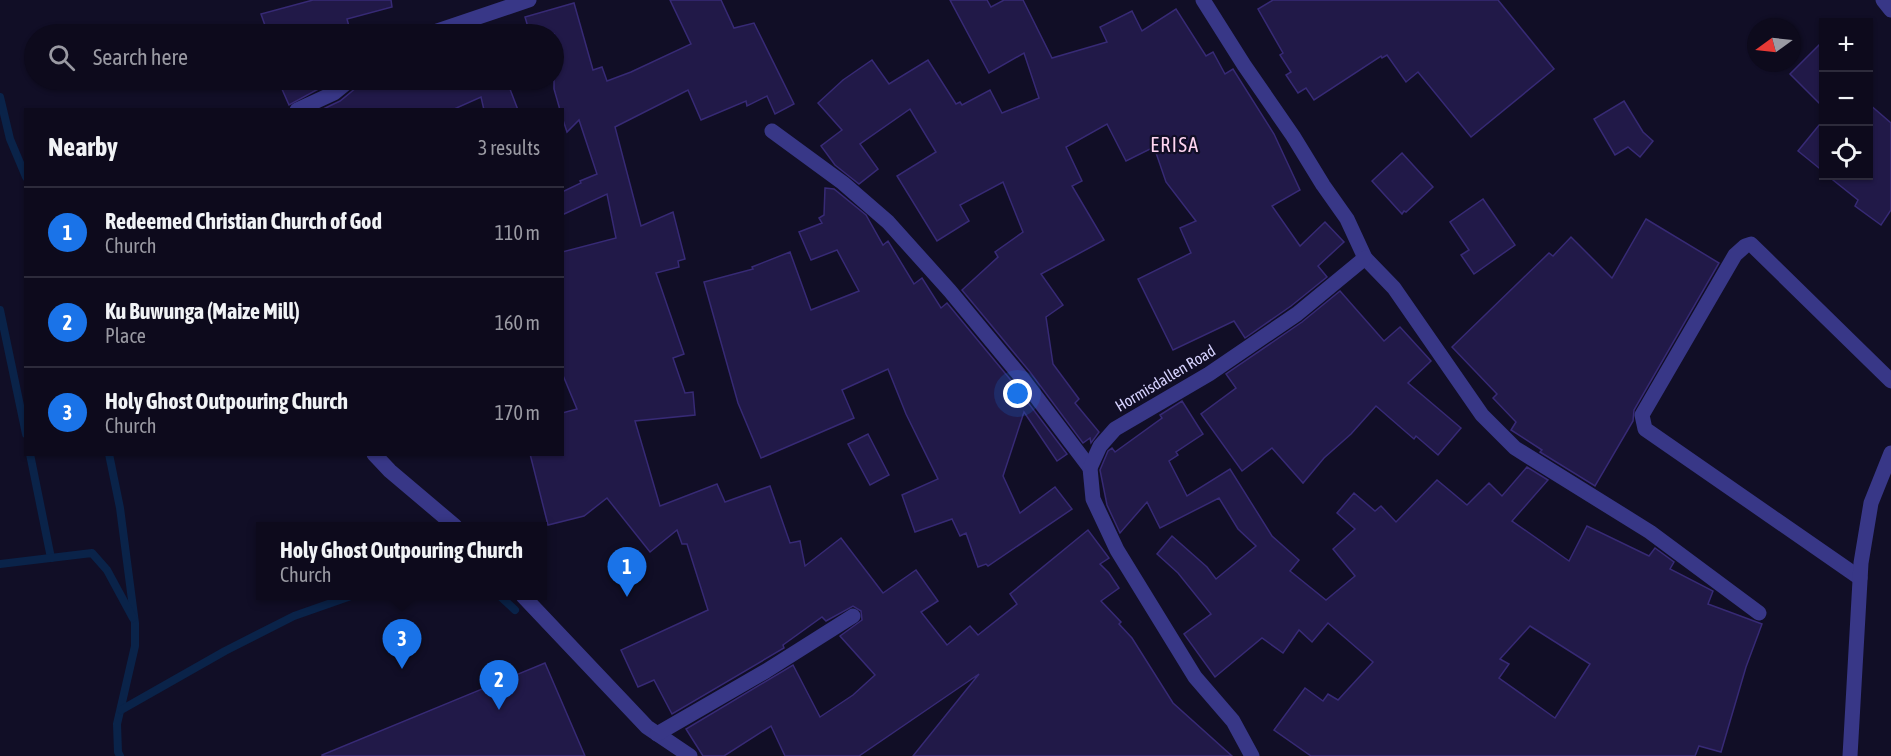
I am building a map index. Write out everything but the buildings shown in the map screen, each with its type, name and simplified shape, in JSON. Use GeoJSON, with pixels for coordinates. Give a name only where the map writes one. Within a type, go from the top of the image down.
{"type":"FeatureCollection","features":[{"type":"Feature","properties":{"kind":"street"},"geometry":{"type":"LineString","coordinates":[[458,24],[529,0]]}},
{"type":"Feature","properties":{"kind":"street"},"geometry":{"type":"LineString","coordinates":[[1203,0],[1347,219],[1365,258],[1394,288],[1482,415],[1515,448],[1650,532],[1759,613]]}},
{"type":"Feature","properties":{"kind":"street"},"geometry":{"type":"LineString","coordinates":[[1883,0],[1891,10]]}},
{"type":"Feature","properties":{"kind":"street"},"geometry":{"type":"LineString","coordinates":[[301,108],[338,90]]}},
{"type":"Feature","properties":{"kind":"street"},"geometry":{"type":"LineString","coordinates":[[772,131],[843,183],[888,222],[958,300],[1022,378],[1090,468],[1093,500],[1117,550],[1195,677],[1233,721],[1252,756]]}},
{"type":"Feature","properties":{"kind":"street"},"geometry":{"type":"LineString","coordinates":[[1860,578],[1645,429],[1642,415],[1735,255],[1744,246],[1751,244],[1891,381]]}},
{"type":"Feature","properties":{"kind":"street","name":"Hormisdallen Road"},"geometry":{"type":"LineString","coordinates":[[1090,468],[1100,446],[1115,429],[1209,374],[1297,314],[1365,258]]}},
{"type":"Feature","properties":{"kind":"street"},"geometry":{"type":"LineString","coordinates":[[1850,756],[1860,578],[1871,503],[1891,453]]}},
{"type":"Feature","properties":{"kind":"street"},"geometry":{"type":"LineString","coordinates":[[376,456],[449,522]]}},
{"type":"Feature","properties":{"kind":"street"},"geometry":{"type":"LineString","coordinates":[[527,600],[647,727],[690,756]]}},
{"type":"Feature","properties":{"kind":"street"},"geometry":{"type":"LineString","coordinates":[[657,734],[766,671],[852,615]]}},
{"type":"Feature","properties":{"kind":"waterway"},"geometry":{"type":"LineString","coordinates":[[0,97],[10,139],[24,172]]}},
{"type":"Feature","properties":{"kind":"waterway"},"geometry":{"type":"LineString","coordinates":[[0,310],[24,424]]}},
{"type":"Feature","properties":{"kind":"waterway"},"geometry":{"type":"LineString","coordinates":[[30,456],[51,558]]}},
{"type":"Feature","properties":{"kind":"waterway"},"geometry":{"type":"LineString","coordinates":[[109,456],[120,508],[135,623],[135,646],[117,724],[120,756]]}},
{"type":"Feature","properties":{"kind":"waterway"},"geometry":{"type":"LineString","coordinates":[[0,564],[92,553],[107,570],[133,618]]}},
{"type":"Feature","properties":{"kind":"waterway"},"geometry":{"type":"LineString","coordinates":[[121,710],[225,651],[294,616],[340,600]]}},
{"type":"Feature","properties":{"kind":"waterway"},"geometry":{"type":"LineString","coordinates":[[504,600],[515,610]]}},
{"type":"Feature","properties":{"kind":"place","name":"Redeemed Christian Church of God"},"geometry":{"type":"Point","coordinates":[627,597]}},
{"type":"Feature","properties":{"kind":"place","name":"Holy Ghost Outpouring Church"},"geometry":{"type":"Point","coordinates":[402,669]}},
{"type":"Feature","properties":{"kind":"place","name":"Ku Buwunga (Maize Mill)"},"geometry":{"type":"Point","coordinates":[499,710]}},
{"type":"Feature","properties":{"kind":"district","name":"ERISA"},"geometry":{"type":"Point","coordinates":[1175,145]}}]}
